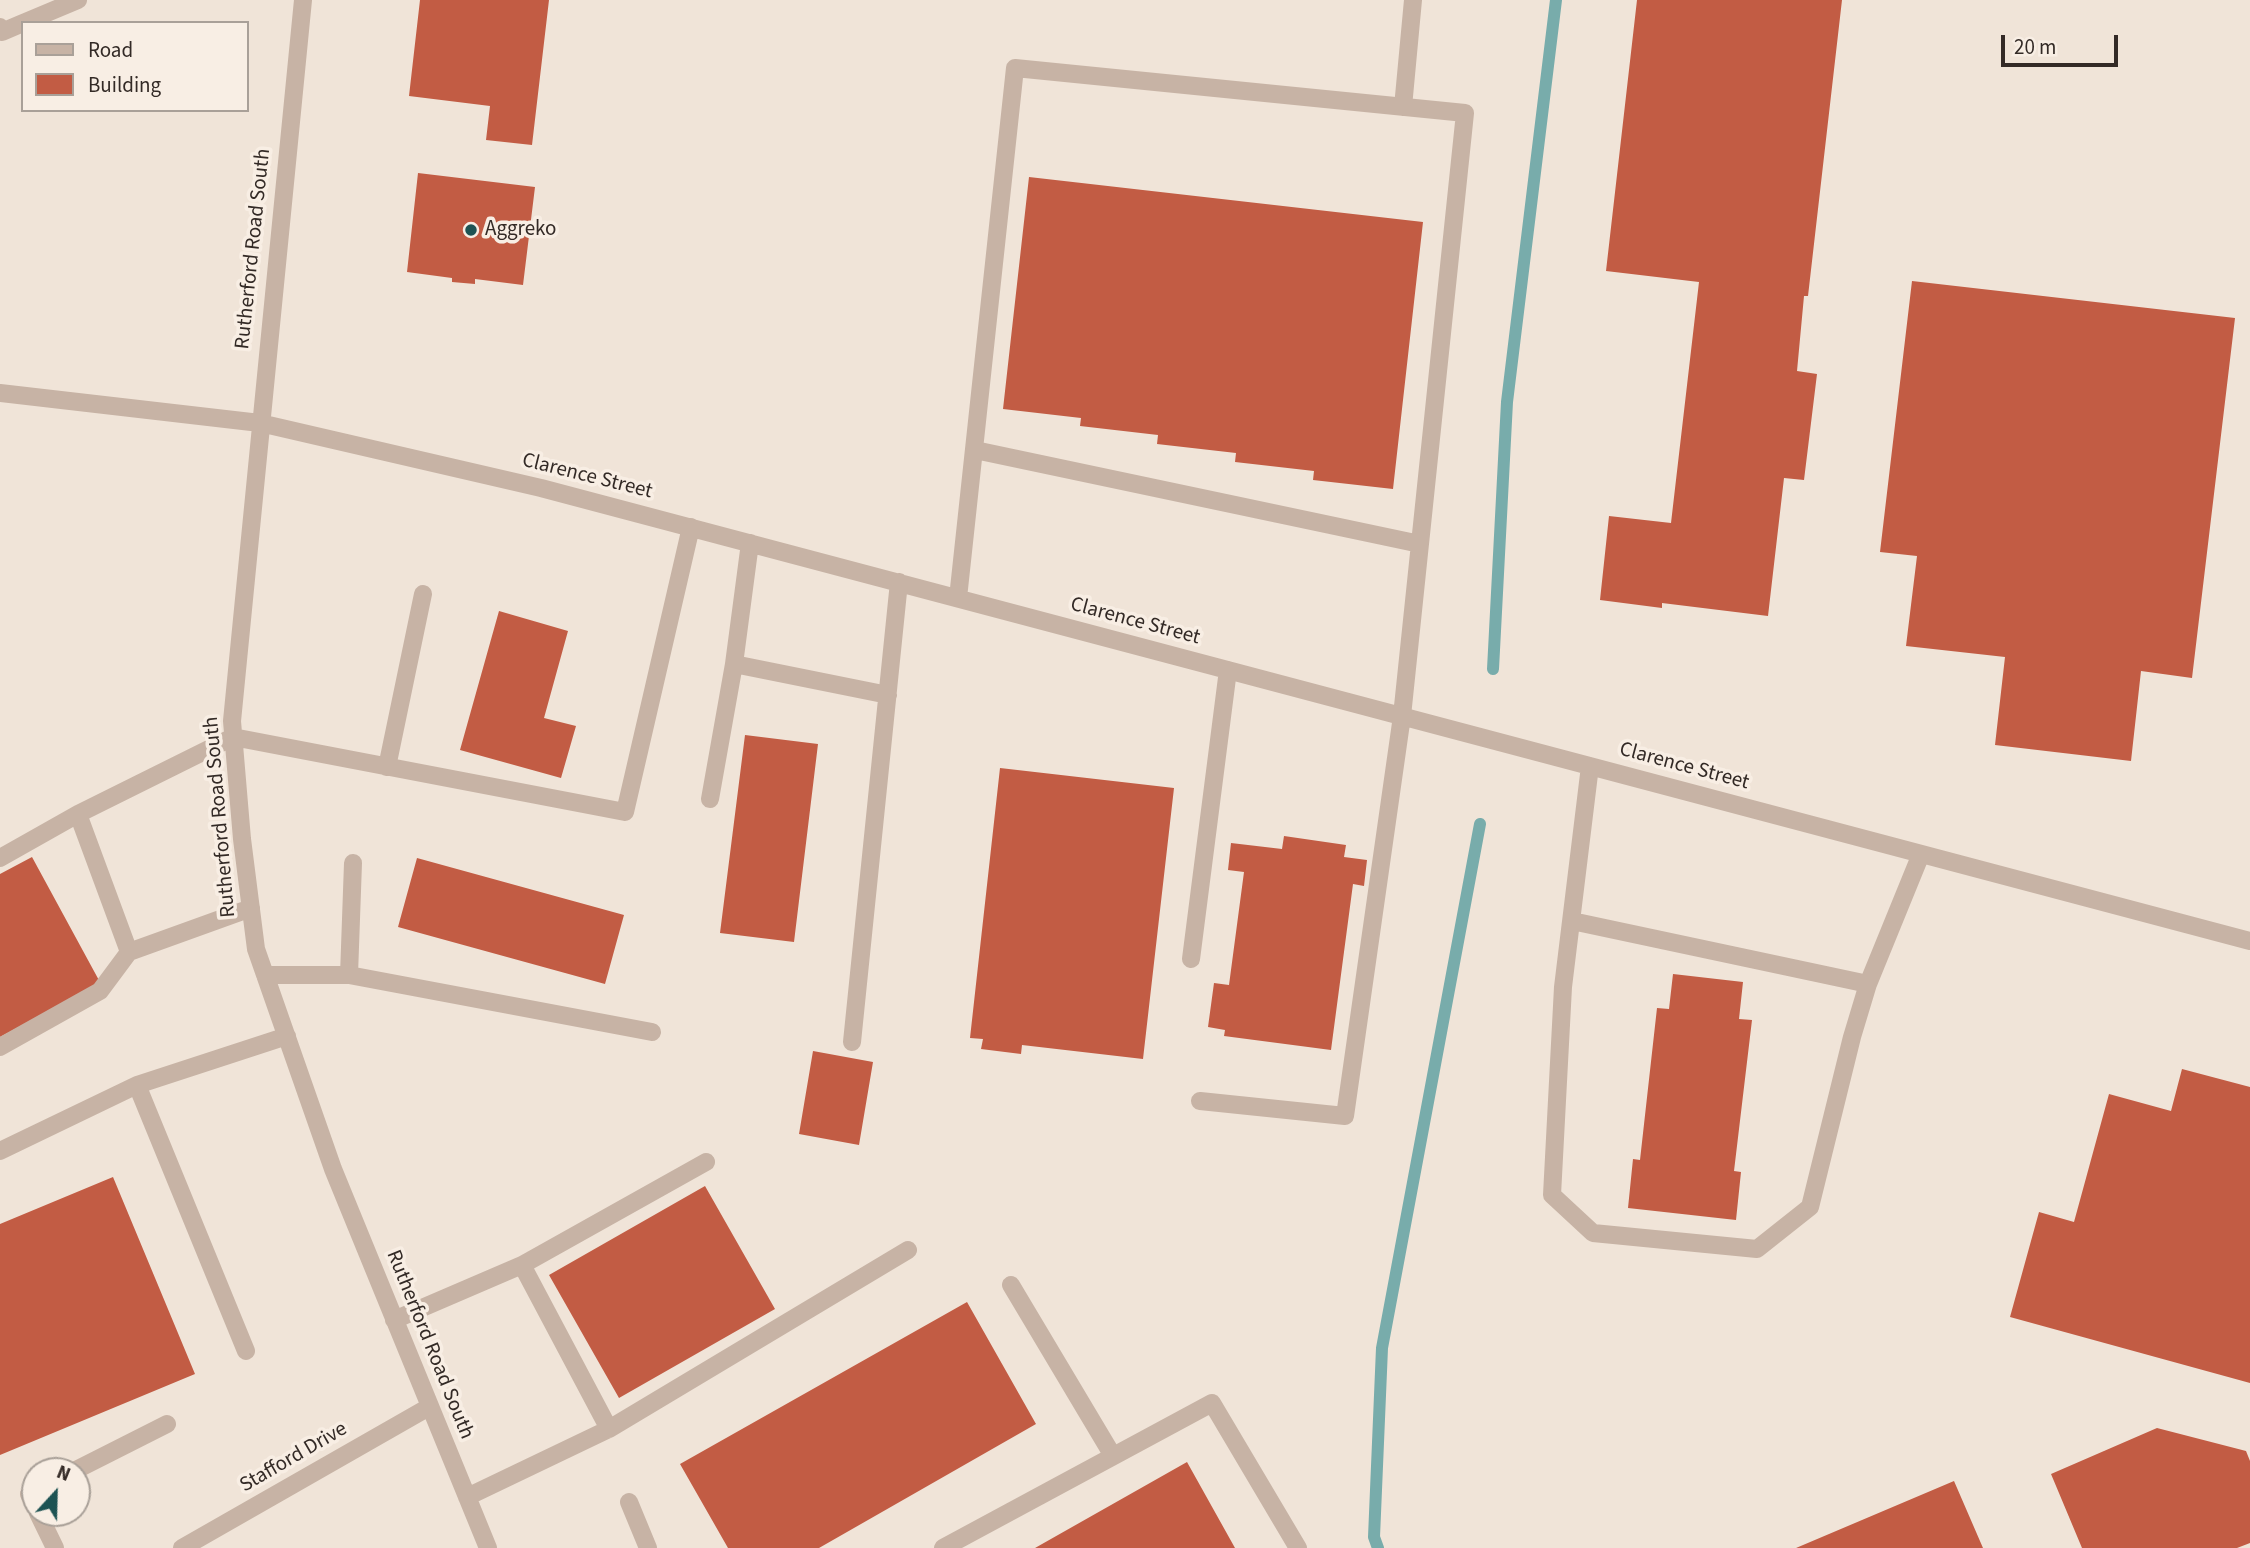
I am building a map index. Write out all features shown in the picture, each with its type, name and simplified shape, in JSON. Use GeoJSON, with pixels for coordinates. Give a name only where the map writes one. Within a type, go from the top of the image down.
{"type":"FeatureCollection","features":[{"type":"Feature","properties":{"kind":"street"},"geometry":{"type":"LineString","coordinates":[[28,21],[78,0]]}},
{"type":"Feature","properties":{"kind":"street","name":"Rutherford Road South"},"geometry":{"type":"LineString","coordinates":[[303,0],[232,721],[251,908],[256,949],[332,1168],[488,1548]]}},
{"type":"Feature","properties":{"kind":"street"},"geometry":{"type":"LineString","coordinates":[[1404,107],[1413,0]]}},
{"type":"Feature","properties":{"kind":"street"},"geometry":{"type":"LineString","coordinates":[[0,27],[2,32],[21,24]]}},
{"type":"Feature","properties":{"kind":"street"},"geometry":{"type":"LineString","coordinates":[[958,598],[1015,68],[1465,113],[1402,716],[1345,1116],[1200,1101]]}},
{"type":"Feature","properties":{"kind":"street","name":"Clarence Street"},"geometry":{"type":"LineString","coordinates":[[0,393],[260,423],[541,488],[2250,941]]}},
{"type":"Feature","properties":{"kind":"street"},"geometry":{"type":"LineString","coordinates":[[975,450],[1420,544]]}},
{"type":"Feature","properties":{"kind":"street"},"geometry":{"type":"LineString","coordinates":[[0,858],[78,814],[233,737],[625,812],[691,527]]}},
{"type":"Feature","properties":{"kind":"street"},"geometry":{"type":"LineString","coordinates":[[710,799],[734,664],[750,543]]}},
{"type":"Feature","properties":{"kind":"street"},"geometry":{"type":"LineString","coordinates":[[852,1042],[899,582]]}},
{"type":"Feature","properties":{"kind":"street"},"geometry":{"type":"LineString","coordinates":[[387,767],[423,594]]}},
{"type":"Feature","properties":{"kind":"street"},"geometry":{"type":"LineString","coordinates":[[734,664],[888,695]]}},
{"type":"Feature","properties":{"kind":"street"},"geometry":{"type":"LineString","coordinates":[[1191,959],[1228,670]]}},
{"type":"Feature","properties":{"kind":"street"},"geometry":{"type":"LineString","coordinates":[[1590,766],[1563,987],[1552,1195],[1593,1233],[1757,1249],[1810,1207],[1852,1037],[1868,984],[1921,854]]}},
{"type":"Feature","properties":{"kind":"street"},"geometry":{"type":"LineString","coordinates":[[78,814],[129,952]]}},
{"type":"Feature","properties":{"kind":"street"},"geometry":{"type":"LineString","coordinates":[[349,975],[353,863]]}},
{"type":"Feature","properties":{"kind":"street"},"geometry":{"type":"LineString","coordinates":[[0,1047],[100,991],[129,952],[251,908]]}},
{"type":"Feature","properties":{"kind":"street"},"geometry":{"type":"LineString","coordinates":[[1572,921],[1868,984]]}},
{"type":"Feature","properties":{"kind":"street"},"geometry":{"type":"LineString","coordinates":[[265,975],[349,975],[652,1032]]}},
{"type":"Feature","properties":{"kind":"street"},"geometry":{"type":"LineString","coordinates":[[0,1151],[137,1085],[287,1036]]}},
{"type":"Feature","properties":{"kind":"street"},"geometry":{"type":"LineString","coordinates":[[137,1085],[246,1351]]}},
{"type":"Feature","properties":{"kind":"street"},"geometry":{"type":"LineString","coordinates":[[394,1320],[522,1265],[706,1162]]}},
{"type":"Feature","properties":{"kind":"street"},"geometry":{"type":"LineString","coordinates":[[467,1497],[609,1429],[908,1250]]}},
{"type":"Feature","properties":{"kind":"street"},"geometry":{"type":"LineString","coordinates":[[522,1265],[609,1429]]}},
{"type":"Feature","properties":{"kind":"street"},"geometry":{"type":"LineString","coordinates":[[1011,1285],[1112,1456]]}},
{"type":"Feature","properties":{"kind":"street"},"geometry":{"type":"LineString","coordinates":[[943,1548],[1212,1403],[1298,1548]]}},
{"type":"Feature","properties":{"kind":"street","name":"Stafford Drive"},"geometry":{"type":"LineString","coordinates":[[183,1548],[429,1407]]}},
{"type":"Feature","properties":{"kind":"street"},"geometry":{"type":"LineString","coordinates":[[91,1463],[167,1424]]}},
{"type":"Feature","properties":{"kind":"street"},"geometry":{"type":"LineString","coordinates":[[629,1502],[648,1548]]}},
{"type":"Feature","properties":{"kind":"street"},"geometry":{"type":"LineString","coordinates":[[45,1527],[55,1548]]}},
{"type":"Feature","properties":{"kind":"building"},"geometry":{"type":"Polygon","coordinates":[[[420,0],[549,0],[532,145],[486,140],[490,106],[409,96],[420,0]]]}},
{"type":"Feature","properties":{"kind":"building"},"geometry":{"type":"Polygon","coordinates":[[[1637,0],[1842,0],[1797,371],[1817,374],[1804,480],[1784,478],[1768,616],[1662,603],[1662,608],[1600,600],[1609,516],[1671,523],[1699,282],[1606,271],[1637,0]]]}},
{"type":"Feature","properties":{"kind":"building","name":"Aggreko"},"geometry":{"type":"Polygon","coordinates":[[[418,173],[535,187],[523,285],[475,279],[475,284],[452,282],[452,278],[407,272],[418,173]]]}},
{"type":"Feature","properties":{"kind":"building"},"geometry":{"type":"Polygon","coordinates":[[[1029,177],[1423,222],[1393,489],[1313,480],[1314,471],[1235,462],[1236,453],[1157,444],[1158,435],[1080,426],[1081,418],[1003,409],[1029,177]]]}},
{"type":"Feature","properties":{"kind":"building"},"geometry":{"type":"Polygon","coordinates":[[[1912,281],[2235,318],[2192,678],[2141,671],[2131,761],[1995,745],[2005,657],[1906,646],[1917,556],[1880,552],[1912,281]]]}},
{"type":"Feature","properties":{"kind":"building"},"geometry":{"type":"Polygon","coordinates":[[[499,611],[568,631],[544,718],[576,726],[561,778],[460,750],[499,611]]]}},
{"type":"Feature","properties":{"kind":"building"},"geometry":{"type":"Polygon","coordinates":[[[745,735],[818,744],[794,942],[720,933],[745,735]]]}},
{"type":"Feature","properties":{"kind":"building"},"geometry":{"type":"Polygon","coordinates":[[[1000,768],[1174,788],[1143,1059],[1022,1045],[1021,1054],[981,1049],[983,1039],[970,1038],[1000,768]]]}},
{"type":"Feature","properties":{"kind":"building"},"geometry":{"type":"Polygon","coordinates":[[[1284,836],[1346,845],[1344,857],[1367,860],[1364,886],[1353,884],[1331,1050],[1224,1036],[1225,1030],[1208,1027],[1214,983],[1229,985],[1244,872],[1228,870],[1231,843],[1282,849],[1284,836]]]}},
{"type":"Feature","properties":{"kind":"building"},"geometry":{"type":"Polygon","coordinates":[[[32,857],[101,984],[0,1037],[0,874],[32,857]]]}},
{"type":"Feature","properties":{"kind":"building"},"geometry":{"type":"Polygon","coordinates":[[[417,858],[624,915],[605,984],[398,927],[417,858]]]}},
{"type":"Feature","properties":{"kind":"building"},"geometry":{"type":"Polygon","coordinates":[[[1673,974],[1743,982],[1739,1019],[1752,1020],[1734,1171],[1741,1172],[1736,1220],[1628,1208],[1633,1159],[1640,1160],[1657,1008],[1669,1009],[1673,974]]]}},
{"type":"Feature","properties":{"kind":"building"},"geometry":{"type":"Polygon","coordinates":[[[813,1051],[873,1062],[859,1145],[799,1134],[813,1051]]]}},
{"type":"Feature","properties":{"kind":"building"},"geometry":{"type":"Polygon","coordinates":[[[2182,1069],[2250,1087],[2250,1383],[2010,1317],[2039,1212],[2074,1222],[2109,1094],[2171,1111],[2182,1069]]]}},
{"type":"Feature","properties":{"kind":"building"},"geometry":{"type":"Polygon","coordinates":[[[113,1177],[195,1374],[0,1455],[0,1224],[113,1177]]]}},
{"type":"Feature","properties":{"kind":"building"},"geometry":{"type":"Polygon","coordinates":[[[705,1186],[775,1309],[619,1398],[549,1275],[705,1186]]]}},
{"type":"Feature","properties":{"kind":"building"},"geometry":{"type":"Polygon","coordinates":[[[967,1302],[1036,1424],[819,1548],[728,1548],[680,1464],[967,1302]]]}},
{"type":"Feature","properties":{"kind":"building"},"geometry":{"type":"Polygon","coordinates":[[[2157,1428],[2246,1451],[2250,1461],[2250,1543],[2237,1548],[2082,1548],[2051,1474],[2157,1428]]]}},
{"type":"Feature","properties":{"kind":"building"},"geometry":{"type":"Polygon","coordinates":[[[1187,1462],[1235,1548],[1035,1548],[1187,1462]]]}},
{"type":"Feature","properties":{"kind":"building"},"geometry":{"type":"Polygon","coordinates":[[[1954,1481],[1983,1548],[1796,1548],[1954,1481]]]}},
{"type":"Feature","properties":{"kind":"waterway"},"geometry":{"type":"LineString","coordinates":[[1493,669],[1507,402],[1556,0]]}},
{"type":"Feature","properties":{"kind":"waterway"},"geometry":{"type":"LineString","coordinates":[[1378,1548],[1374,1537],[1382,1348],[1480,824]]}},
{"type":"Feature","properties":{"kind":"place","name":"Aggreko"},"geometry":{"type":"Point","coordinates":[471,230]}}]}
